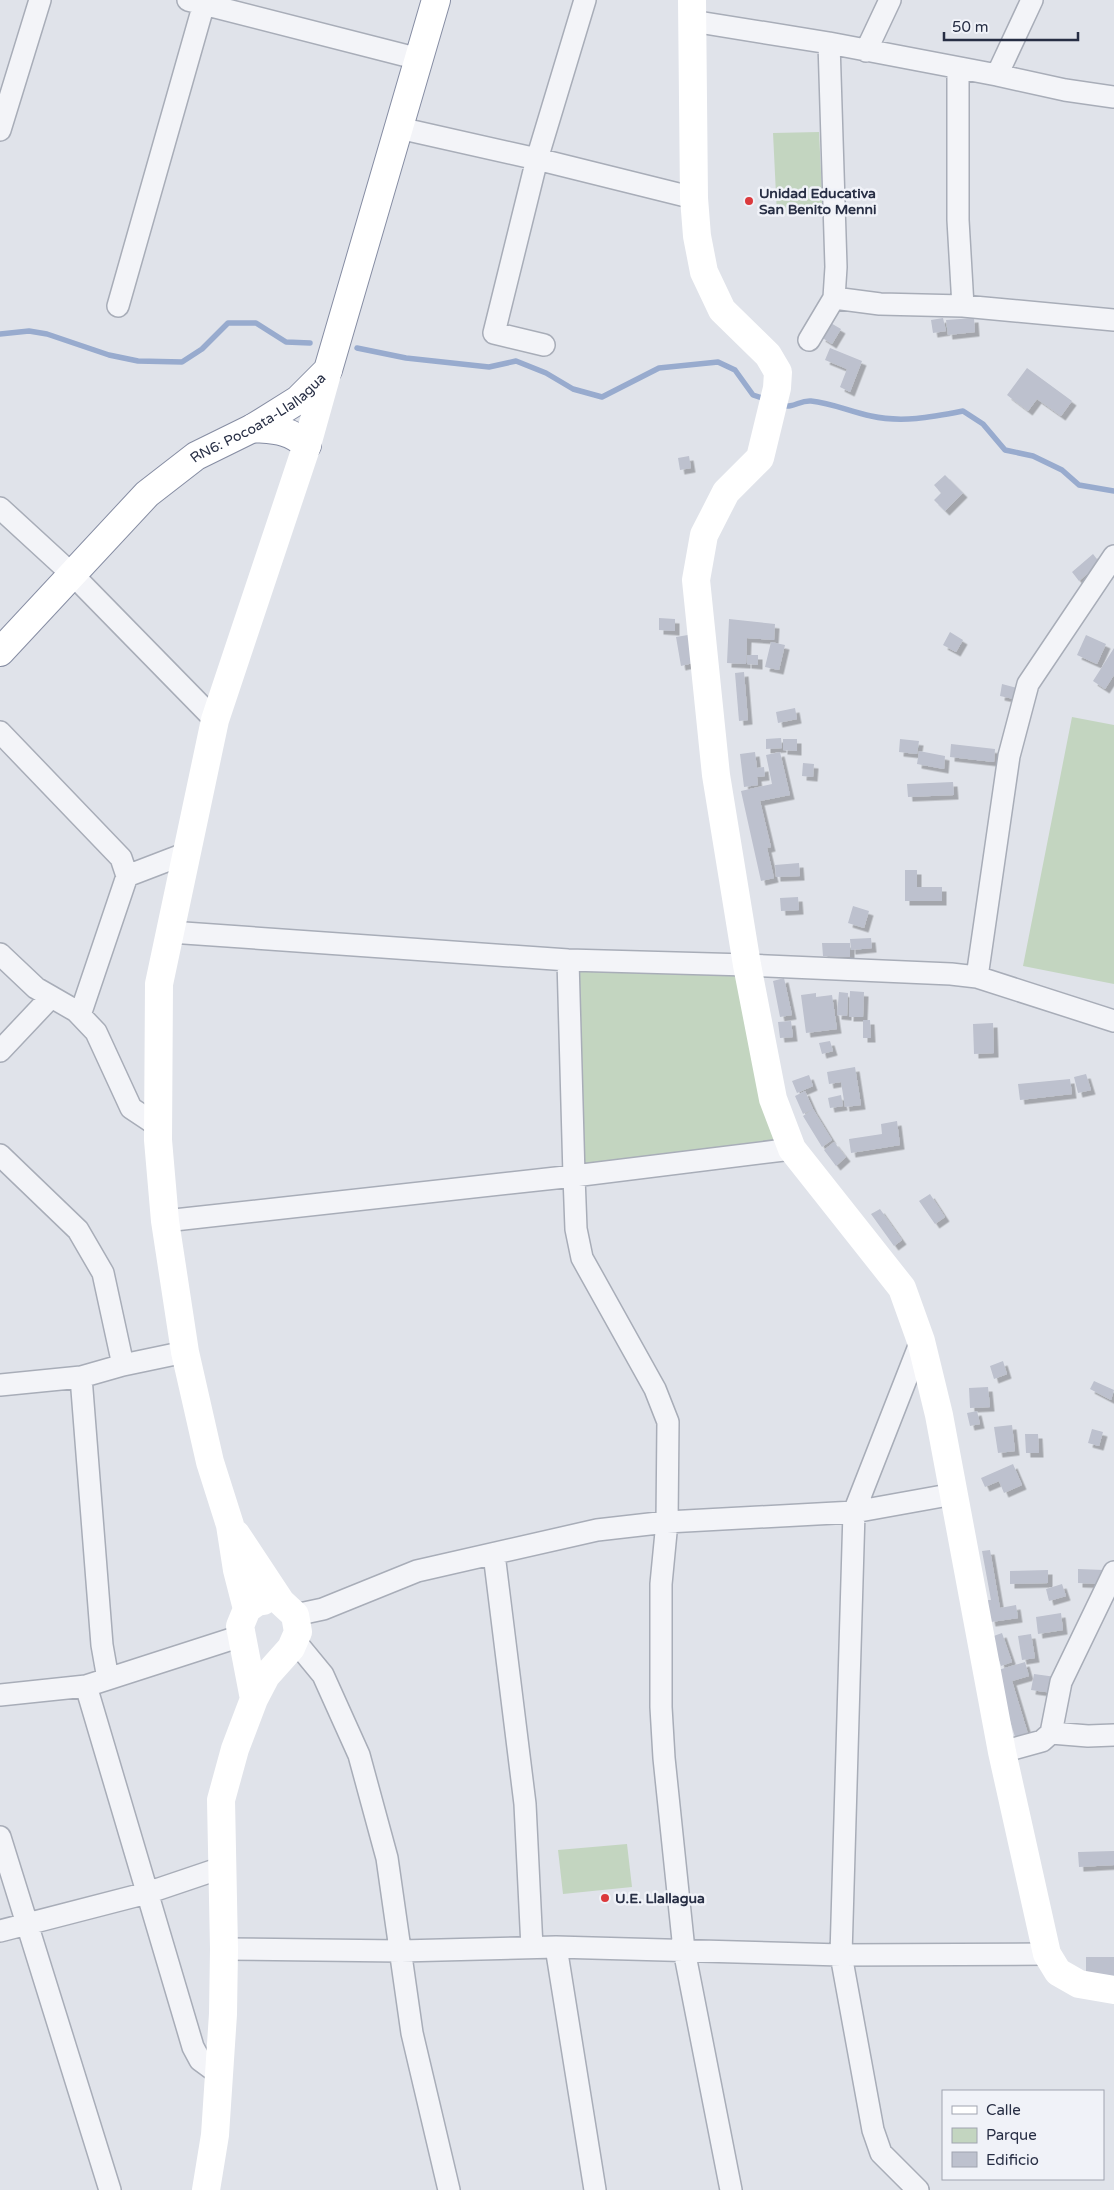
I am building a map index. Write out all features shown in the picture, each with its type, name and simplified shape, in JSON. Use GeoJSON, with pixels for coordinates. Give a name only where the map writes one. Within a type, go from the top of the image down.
{"type":"FeatureCollection","features":[{"type":"Feature","properties":{"kind":"main road","name":"RN6: Pocoata-Llallagua"},"geometry":{"type":"LineString","coordinates":[[0,652],[147,494],[196,456],[252,428],[298,400],[328,370],[436,0]]}},
{"type":"Feature","properties":{"kind":"main road"},"geometry":{"type":"LineString","coordinates":[[692,11],[694,198],[697,236],[704,272],[722,310],[768,355],[778,372],[770,419],[760,458],[726,492],[704,535],[696,580],[716,775],[747,965],[773,1099],[792,1149],[902,1288],[921,1340],[940,1415],[1002,1752],[1047,1954],[1058,1972],[1079,1984],[1114,1990]]}},
{"type":"Feature","properties":{"kind":"main road"},"geometry":{"type":"LineString","coordinates":[[247,1609],[237,1570],[230,1524],[210,1462],[185,1352],[165,1221],[158,1126],[159,984],[215,720],[307,445],[328,370]]}},
{"type":"Feature","properties":{"kind":"main road"},"geometry":{"type":"LineString","coordinates":[[252,428],[295,434],[307,445]]}},
{"type":"Feature","properties":{"kind":"main road"},"geometry":{"type":"LineString","coordinates":[[230,1524],[289,1628]]}},
{"type":"Feature","properties":{"kind":"main road"},"geometry":{"type":"LineString","coordinates":[[254,1699],[240,1626],[247,1609],[257,1602],[269,1599],[289,1628]]}},
{"type":"Feature","properties":{"kind":"main road"},"geometry":{"type":"LineString","coordinates":[[242,1640],[255,1654],[270,1658],[289,1628]]}},
{"type":"Feature","properties":{"kind":"main road"},"geometry":{"type":"LineString","coordinates":[[206,2190],[215,2136],[224,1950],[221,1800],[235,1749],[254,1699],[289,1628]]}},
{"type":"Feature","properties":{"kind":"street"},"geometry":{"type":"LineString","coordinates":[[0,130],[40,0]]}},
{"type":"Feature","properties":{"kind":"street"},"geometry":{"type":"LineString","coordinates":[[544,345],[494,333],[538,159],[585,0]]}},
{"type":"Feature","properties":{"kind":"street"},"geometry":{"type":"LineString","coordinates":[[866,51],[890,0]]}},
{"type":"Feature","properties":{"kind":"street"},"geometry":{"type":"LineString","coordinates":[[997,75],[1032,0]]}},
{"type":"Feature","properties":{"kind":"street"},"geometry":{"type":"LineString","coordinates":[[118,306],[199,1],[419,59]]}},
{"type":"Feature","properties":{"kind":"street"},"geometry":{"type":"LineString","coordinates":[[692,11],[866,51],[997,75],[1065,90],[1114,97]]}},
{"type":"Feature","properties":{"kind":"street"},"geometry":{"type":"LineString","coordinates":[[809,340],[834,298],[836,267],[829,43]]}},
{"type":"Feature","properties":{"kind":"street"},"geometry":{"type":"LineString","coordinates":[[958,69],[958,220],[963,306]]}},
{"type":"Feature","properties":{"kind":"street"},"geometry":{"type":"LineString","coordinates":[[399,128],[538,159],[694,198]]}},
{"type":"Feature","properties":{"kind":"street"},"geometry":{"type":"LineString","coordinates":[[834,298],[880,304],[963,306],[1114,320]]}},
{"type":"Feature","properties":{"kind":"street"},"geometry":{"type":"LineString","coordinates":[[0,508],[73,575],[215,720]]}},
{"type":"Feature","properties":{"kind":"street"},"geometry":{"type":"LineString","coordinates":[[977,977],[1009,756],[1028,684],[1114,556]]}},
{"type":"Feature","properties":{"kind":"street"},"geometry":{"type":"LineString","coordinates":[[0,732],[121,858],[127,876],[80,1015]]}},
{"type":"Feature","properties":{"kind":"street"},"geometry":{"type":"LineString","coordinates":[[127,876],[187,853]]}},
{"type":"Feature","properties":{"kind":"street"},"geometry":{"type":"LineString","coordinates":[[170,932],[568,960],[747,965],[951,974],[977,977],[1114,1021]]}},
{"type":"Feature","properties":{"kind":"street"},"geometry":{"type":"LineString","coordinates":[[0,954],[36,988],[80,1015],[96,1032],[131,1108],[158,1126]]}},
{"type":"Feature","properties":{"kind":"street"},"geometry":{"type":"LineString","coordinates":[[568,960],[576,1229],[582,1258],[655,1389],[668,1422],[667,1522],[661,1584],[661,1707],[684,1950],[731,2190]]}},
{"type":"Feature","properties":{"kind":"street"},"geometry":{"type":"LineString","coordinates":[[0,1051],[51,997]]}},
{"type":"Feature","properties":{"kind":"street"},"geometry":{"type":"LineString","coordinates":[[165,1221],[574,1176],[792,1149]]}},
{"type":"Feature","properties":{"kind":"street"},"geometry":{"type":"LineString","coordinates":[[0,1155],[78,1230],[103,1273],[123,1365]]}},
{"type":"Feature","properties":{"kind":"street"},"geometry":{"type":"LineString","coordinates":[[918,2190],[881,2153],[873,2130],[841,1955],[854,1512],[921,1340]]}},
{"type":"Feature","properties":{"kind":"street"},"geometry":{"type":"LineString","coordinates":[[0,1385],[81,1377],[123,1365],[185,1352]]}},
{"type":"Feature","properties":{"kind":"street"},"geometry":{"type":"LineString","coordinates":[[81,1377],[102,1645],[108,1679]]}},
{"type":"Feature","properties":{"kind":"street"},"geometry":{"type":"LineString","coordinates":[[449,2190],[412,2033],[387,1858],[359,1756],[323,1675],[289,1628],[322,1609],[417,1571],[597,1530],[667,1522],[854,1512],[954,1494]]}},
{"type":"Feature","properties":{"kind":"street"},"geometry":{"type":"LineString","coordinates":[[494,1554],[525,1804],[532,1948]]}},
{"type":"Feature","properties":{"kind":"street"},"geometry":{"type":"LineString","coordinates":[[1002,1752],[1031,1746],[1042,1741],[1051,1733],[1061,1682],[1114,1572]]}},
{"type":"Feature","properties":{"kind":"street"},"geometry":{"type":"LineString","coordinates":[[0,1695],[86,1686],[242,1640]]}},
{"type":"Feature","properties":{"kind":"street"},"geometry":{"type":"LineString","coordinates":[[86,1686],[193,2047],[200,2060],[219,2074]]}},
{"type":"Feature","properties":{"kind":"street"},"geometry":{"type":"LineString","coordinates":[[1051,1733],[1088,1736],[1114,1735]]}},
{"type":"Feature","properties":{"kind":"street"},"geometry":{"type":"LineString","coordinates":[[0,1837],[110,2190]]}},
{"type":"Feature","properties":{"kind":"street"},"geometry":{"type":"LineString","coordinates":[[0,1931],[147,1893],[221,1868]]}},
{"type":"Feature","properties":{"kind":"street"},"geometry":{"type":"LineString","coordinates":[[224,1950],[401,1951],[556,1948],[841,1955],[1047,1954]]}},
{"type":"Feature","properties":{"kind":"street"},"geometry":{"type":"LineString","coordinates":[[556,1948],[595,2190]]}},
{"type":"Feature","properties":{"kind":"green space"},"geometry":{"type":"Polygon","coordinates":[[[819,132],[823,213],[777,215],[773,133],[819,132]]]}},
{"type":"Feature","properties":{"kind":"green space"},"geometry":{"type":"Polygon","coordinates":[[[1072,717],[1114,725],[1114,984],[1023,966],[1072,717]]]}},
{"type":"Feature","properties":{"kind":"green space"},"geometry":{"type":"Polygon","coordinates":[[[568,960],[747,965],[792,1149],[574,1176],[568,960]]]}},
{"type":"Feature","properties":{"kind":"green space"},"geometry":{"type":"Polygon","coordinates":[[[627,1844],[632,1887],[563,1894],[558,1850],[627,1844]]]}},
{"type":"Feature","properties":{"kind":"building"},"geometry":{"type":"Polygon","coordinates":[[[943,318],[946,331],[933,333],[931,320],[943,318]]]}},
{"type":"Feature","properties":{"kind":"building"},"geometry":{"type":"Polygon","coordinates":[[[974,318],[975,332],[948,335],[946,320],[974,318]]]}},
{"type":"Feature","properties":{"kind":"building"},"geometry":{"type":"Polygon","coordinates":[[[829,322],[841,329],[832,344],[821,337],[829,322]]]}},
{"type":"Feature","properties":{"kind":"building"},"geometry":{"type":"Polygon","coordinates":[[[830,348],[862,361],[850,392],[840,387],[847,369],[825,360],[830,348]]]}},
{"type":"Feature","properties":{"kind":"building"},"geometry":{"type":"Polygon","coordinates":[[[1027,368],[1072,401],[1061,416],[1037,399],[1028,411],[1007,395],[1027,368]]]}},
{"type":"Feature","properties":{"kind":"building"},"geometry":{"type":"Polygon","coordinates":[[[689,456],[691,468],[680,470],[678,458],[689,456]]]}},
{"type":"Feature","properties":{"kind":"building"},"geometry":{"type":"Polygon","coordinates":[[[945,475],[963,493],[945,511],[934,500],[941,493],[934,485],[945,475]]]}},
{"type":"Feature","properties":{"kind":"building"},"geometry":{"type":"Polygon","coordinates":[[[1093,554],[1100,563],[1079,581],[1072,572],[1093,554]]]}},
{"type":"Feature","properties":{"kind":"building"},"geometry":{"type":"Polygon","coordinates":[[[659,618],[675,619],[675,631],[659,630],[659,618]]]}},
{"type":"Feature","properties":{"kind":"building"},"geometry":{"type":"Polygon","coordinates":[[[729,619],[775,624],[774,640],[747,638],[746,664],[727,663],[729,619]]]}},
{"type":"Feature","properties":{"kind":"building"},"geometry":{"type":"Polygon","coordinates":[[[950,632],[963,640],[956,652],[943,645],[950,632]]]}},
{"type":"Feature","properties":{"kind":"building"},"geometry":{"type":"Polygon","coordinates":[[[688,635],[693,663],[681,666],[676,637],[688,635]]]}},
{"type":"Feature","properties":{"kind":"building"},"geometry":{"type":"Polygon","coordinates":[[[1086,635],[1106,644],[1097,664],[1077,655],[1086,635]]]}},
{"type":"Feature","properties":{"kind":"building"},"geometry":{"type":"Polygon","coordinates":[[[771,642],[785,645],[779,670],[765,667],[771,642]]]}},
{"type":"Feature","properties":{"kind":"building"},"geometry":{"type":"Polygon","coordinates":[[[1114,648],[1114,675],[1105,689],[1093,681],[1114,648]]]}},
{"type":"Feature","properties":{"kind":"building"},"geometry":{"type":"Polygon","coordinates":[[[747,655],[758,655],[758,665],[747,664],[747,655]]]}},
{"type":"Feature","properties":{"kind":"building"},"geometry":{"type":"Polygon","coordinates":[[[744,672],[748,720],[739,721],[735,673],[744,672]]]}},
{"type":"Feature","properties":{"kind":"building"},"geometry":{"type":"Polygon","coordinates":[[[1002,684],[1017,688],[1014,699],[1000,696],[1002,684]]]}},
{"type":"Feature","properties":{"kind":"building"},"geometry":{"type":"Polygon","coordinates":[[[795,708],[797,719],[778,723],[776,712],[795,708]]]}},
{"type":"Feature","properties":{"kind":"building"},"geometry":{"type":"Polygon","coordinates":[[[781,738],[782,748],[766,749],[766,739],[781,738]]]}},
{"type":"Feature","properties":{"kind":"building"},"geometry":{"type":"Polygon","coordinates":[[[783,739],[797,739],[797,751],[783,750],[783,739]]]}},
{"type":"Feature","properties":{"kind":"building"},"geometry":{"type":"Polygon","coordinates":[[[900,739],[919,741],[917,754],[899,752],[900,739]]]}},
{"type":"Feature","properties":{"kind":"building"},"geometry":{"type":"Polygon","coordinates":[[[951,744],[995,749],[994,762],[950,757],[951,744]]]}},
{"type":"Feature","properties":{"kind":"building"},"geometry":{"type":"Polygon","coordinates":[[[919,751],[945,756],[944,769],[917,764],[919,751]]]}},
{"type":"Feature","properties":{"kind":"building"},"geometry":{"type":"Polygon","coordinates":[[[755,752],[757,768],[764,767],[765,776],[757,777],[758,785],[744,787],[740,754],[755,752]]]}},
{"type":"Feature","properties":{"kind":"building"},"geometry":{"type":"Polygon","coordinates":[[[780,752],[790,795],[760,801],[771,847],[767,848],[774,878],[761,881],[741,791],[772,784],[766,755],[780,752]]]}},
{"type":"Feature","properties":{"kind":"building"},"geometry":{"type":"Polygon","coordinates":[[[803,763],[814,764],[813,777],[802,776],[803,763]]]}},
{"type":"Feature","properties":{"kind":"building"},"geometry":{"type":"Polygon","coordinates":[[[953,782],[954,795],[908,797],[907,784],[953,782]]]}},
{"type":"Feature","properties":{"kind":"building"},"geometry":{"type":"Polygon","coordinates":[[[799,863],[800,876],[776,877],[775,865],[799,863]]]}},
{"type":"Feature","properties":{"kind":"building"},"geometry":{"type":"Polygon","coordinates":[[[905,870],[917,870],[917,887],[942,887],[942,901],[905,901],[905,870]]]}},
{"type":"Feature","properties":{"kind":"building"},"geometry":{"type":"Polygon","coordinates":[[[798,897],[799,910],[781,911],[780,898],[798,897]]]}},
{"type":"Feature","properties":{"kind":"building"},"geometry":{"type":"Polygon","coordinates":[[[853,906],[869,911],[864,928],[848,923],[853,906]]]}},
{"type":"Feature","properties":{"kind":"building"},"geometry":{"type":"Polygon","coordinates":[[[871,938],[872,948],[851,950],[850,939],[871,938]]]}},
{"type":"Feature","properties":{"kind":"building"},"geometry":{"type":"Polygon","coordinates":[[[822,943],[850,943],[850,957],[823,956],[822,943]]]}},
{"type":"Feature","properties":{"kind":"building"},"geometry":{"type":"Polygon","coordinates":[[[784,978],[792,1015],[780,1017],[773,981],[784,978]]]}},
{"type":"Feature","properties":{"kind":"building"},"geometry":{"type":"Polygon","coordinates":[[[850,991],[864,992],[863,1017],[849,1017],[850,991]]]}},
{"type":"Feature","properties":{"kind":"building"},"geometry":{"type":"Polygon","coordinates":[[[839,992],[848,993],[847,1016],[837,1015],[839,992]]]}},
{"type":"Feature","properties":{"kind":"building"},"geometry":{"type":"Polygon","coordinates":[[[816,993],[816,997],[832,995],[837,1029],[806,1033],[801,995],[816,993]]]}},
{"type":"Feature","properties":{"kind":"building"},"geometry":{"type":"Polygon","coordinates":[[[863,1020],[870,1020],[871,1038],[863,1038],[863,1020]]]}},
{"type":"Feature","properties":{"kind":"building"},"geometry":{"type":"Polygon","coordinates":[[[791,1021],[793,1037],[780,1038],[778,1022],[791,1021]]]}},
{"type":"Feature","properties":{"kind":"building"},"geometry":{"type":"Polygon","coordinates":[[[993,1023],[994,1053],[974,1054],[973,1024],[993,1023]]]}},
{"type":"Feature","properties":{"kind":"building"},"geometry":{"type":"Polygon","coordinates":[[[830,1041],[833,1051],[822,1054],[819,1043],[830,1041]]]}},
{"type":"Feature","properties":{"kind":"building"},"geometry":{"type":"Polygon","coordinates":[[[855,1067],[861,1105],[845,1107],[841,1082],[829,1084],[827,1072],[855,1067]]]}},
{"type":"Feature","properties":{"kind":"building"},"geometry":{"type":"Polygon","coordinates":[[[1086,1074],[1091,1090],[1078,1093],[1074,1077],[1086,1074]]]}},
{"type":"Feature","properties":{"kind":"building"},"geometry":{"type":"Polygon","coordinates":[[[809,1075],[813,1086],[797,1093],[792,1081],[809,1075]]]}},
{"type":"Feature","properties":{"kind":"building"},"geometry":{"type":"Polygon","coordinates":[[[1070,1079],[1072,1094],[1020,1100],[1018,1084],[1070,1079]]]}},
{"type":"Feature","properties":{"kind":"building"},"geometry":{"type":"Polygon","coordinates":[[[805,1091],[813,1109],[803,1114],[795,1096],[805,1091]]]}},
{"type":"Feature","properties":{"kind":"building"},"geometry":{"type":"Polygon","coordinates":[[[841,1095],[843,1106],[830,1108],[828,1098],[841,1095]]]}},
{"type":"Feature","properties":{"kind":"building"},"geometry":{"type":"Polygon","coordinates":[[[813,1109],[832,1140],[822,1147],[803,1116],[813,1109]]]}},
{"type":"Feature","properties":{"kind":"building"},"geometry":{"type":"Polygon","coordinates":[[[897,1121],[900,1145],[851,1153],[849,1139],[882,1134],[881,1124],[897,1121]]]}},
{"type":"Feature","properties":{"kind":"building"},"geometry":{"type":"Polygon","coordinates":[[[834,1142],[846,1157],[836,1166],[824,1150],[834,1142]]]}},
{"type":"Feature","properties":{"kind":"building"},"geometry":{"type":"Polygon","coordinates":[[[930,1194],[945,1217],[935,1224],[919,1201],[930,1194]]]}},
{"type":"Feature","properties":{"kind":"building"},"geometry":{"type":"Polygon","coordinates":[[[880,1209],[902,1240],[894,1246],[871,1214],[880,1209]]]}},
{"type":"Feature","properties":{"kind":"building"},"geometry":{"type":"Polygon","coordinates":[[[1003,1361],[1007,1374],[994,1379],[990,1366],[1003,1361]]]}},
{"type":"Feature","properties":{"kind":"building"},"geometry":{"type":"Polygon","coordinates":[[[1094,1381],[1114,1390],[1111,1400],[1090,1389],[1094,1381]]]}},
{"type":"Feature","properties":{"kind":"building"},"geometry":{"type":"Polygon","coordinates":[[[988,1387],[990,1407],[970,1408],[969,1388],[988,1387]]]}},
{"type":"Feature","properties":{"kind":"building"},"geometry":{"type":"Polygon","coordinates":[[[977,1411],[980,1424],[970,1426],[967,1413],[977,1411]]]}},
{"type":"Feature","properties":{"kind":"building"},"geometry":{"type":"Polygon","coordinates":[[[1012,1425],[1015,1451],[998,1453],[994,1427],[1012,1425]]]}},
{"type":"Feature","properties":{"kind":"building"},"geometry":{"type":"Polygon","coordinates":[[[1092,1429],[1103,1432],[1099,1446],[1088,1443],[1092,1429]]]}},
{"type":"Feature","properties":{"kind":"building"},"geometry":{"type":"Polygon","coordinates":[[[1025,1434],[1038,1434],[1039,1453],[1026,1453],[1025,1434]]]}},
{"type":"Feature","properties":{"kind":"building"},"geometry":{"type":"Polygon","coordinates":[[[1013,1464],[1022,1485],[1004,1493],[999,1481],[985,1487],[981,1478],[1013,1464]]]}},
{"type":"Feature","properties":{"kind":"building"},"geometry":{"type":"Polygon","coordinates":[[[990,1550],[1000,1608],[1016,1605],[1018,1618],[991,1622],[987,1600],[991,1600],[982,1551],[990,1550]]]}},
{"type":"Feature","properties":{"kind":"building"},"geometry":{"type":"Polygon","coordinates":[[[1078,1569],[1104,1570],[1104,1584],[1078,1583],[1078,1569]]]}},
{"type":"Feature","properties":{"kind":"building"},"geometry":{"type":"Polygon","coordinates":[[[1048,1570],[1048,1583],[1010,1584],[1010,1571],[1048,1570]]]}},
{"type":"Feature","properties":{"kind":"building"},"geometry":{"type":"Polygon","coordinates":[[[1062,1584],[1066,1596],[1049,1601],[1046,1589],[1062,1584]]]}},
{"type":"Feature","properties":{"kind":"building"},"geometry":{"type":"Polygon","coordinates":[[[1061,1613],[1063,1630],[1038,1634],[1036,1617],[1061,1613]]]}},
{"type":"Feature","properties":{"kind":"building"},"geometry":{"type":"Polygon","coordinates":[[[1002,1633],[1012,1662],[1001,1666],[991,1637],[1002,1633]]]}},
{"type":"Feature","properties":{"kind":"building"},"geometry":{"type":"Polygon","coordinates":[[[1031,1634],[1035,1658],[1022,1660],[1018,1636],[1031,1634]]]}},
{"type":"Feature","properties":{"kind":"building"},"geometry":{"type":"Polygon","coordinates":[[[1025,1662],[1029,1676],[1012,1681],[1028,1734],[1015,1737],[995,1671],[1025,1662]]]}},
{"type":"Feature","properties":{"kind":"building"},"geometry":{"type":"Polygon","coordinates":[[[1034,1674],[1056,1677],[1053,1693],[1031,1690],[1034,1674]]]}},
{"type":"Feature","properties":{"kind":"building"},"geometry":{"type":"Polygon","coordinates":[[[1114,1851],[1114,1865],[1079,1867],[1078,1852],[1114,1851]]]}},
{"type":"Feature","properties":{"kind":"building"},"geometry":{"type":"Polygon","coordinates":[[[1086,1957],[1114,1957],[1114,1976],[1086,1976],[1086,1957]]]}},
{"type":"Feature","properties":{"kind":"waterway"},"geometry":{"type":"LineString","coordinates":[[0,334],[29,331],[47,334],[109,355],[138,361],[182,362],[202,349],[228,323],[256,323],[286,342],[310,343]]}},
{"type":"Feature","properties":{"kind":"waterway"},"geometry":{"type":"LineString","coordinates":[[357,348],[406,358],[489,367],[516,361],[546,373],[573,389],[602,397],[659,368],[718,362],[735,370],[753,395],[768,400]]}},
{"type":"Feature","properties":{"kind":"waterway"},"geometry":{"type":"LineString","coordinates":[[781,405],[789,406],[811,401],[871,416],[894,419],[928,417],[963,411],[983,424],[1005,450],[1033,456],[1062,470],[1079,485],[1114,491]]}},
{"type":"Feature","properties":{"kind":"place","name":"Unidad Educativa San Benito Menni"},"geometry":{"type":"Point","coordinates":[749,201]}},
{"type":"Feature","properties":{"kind":"place","name":"U.E. Llallagua"},"geometry":{"type":"Point","coordinates":[605,1898]}}]}
